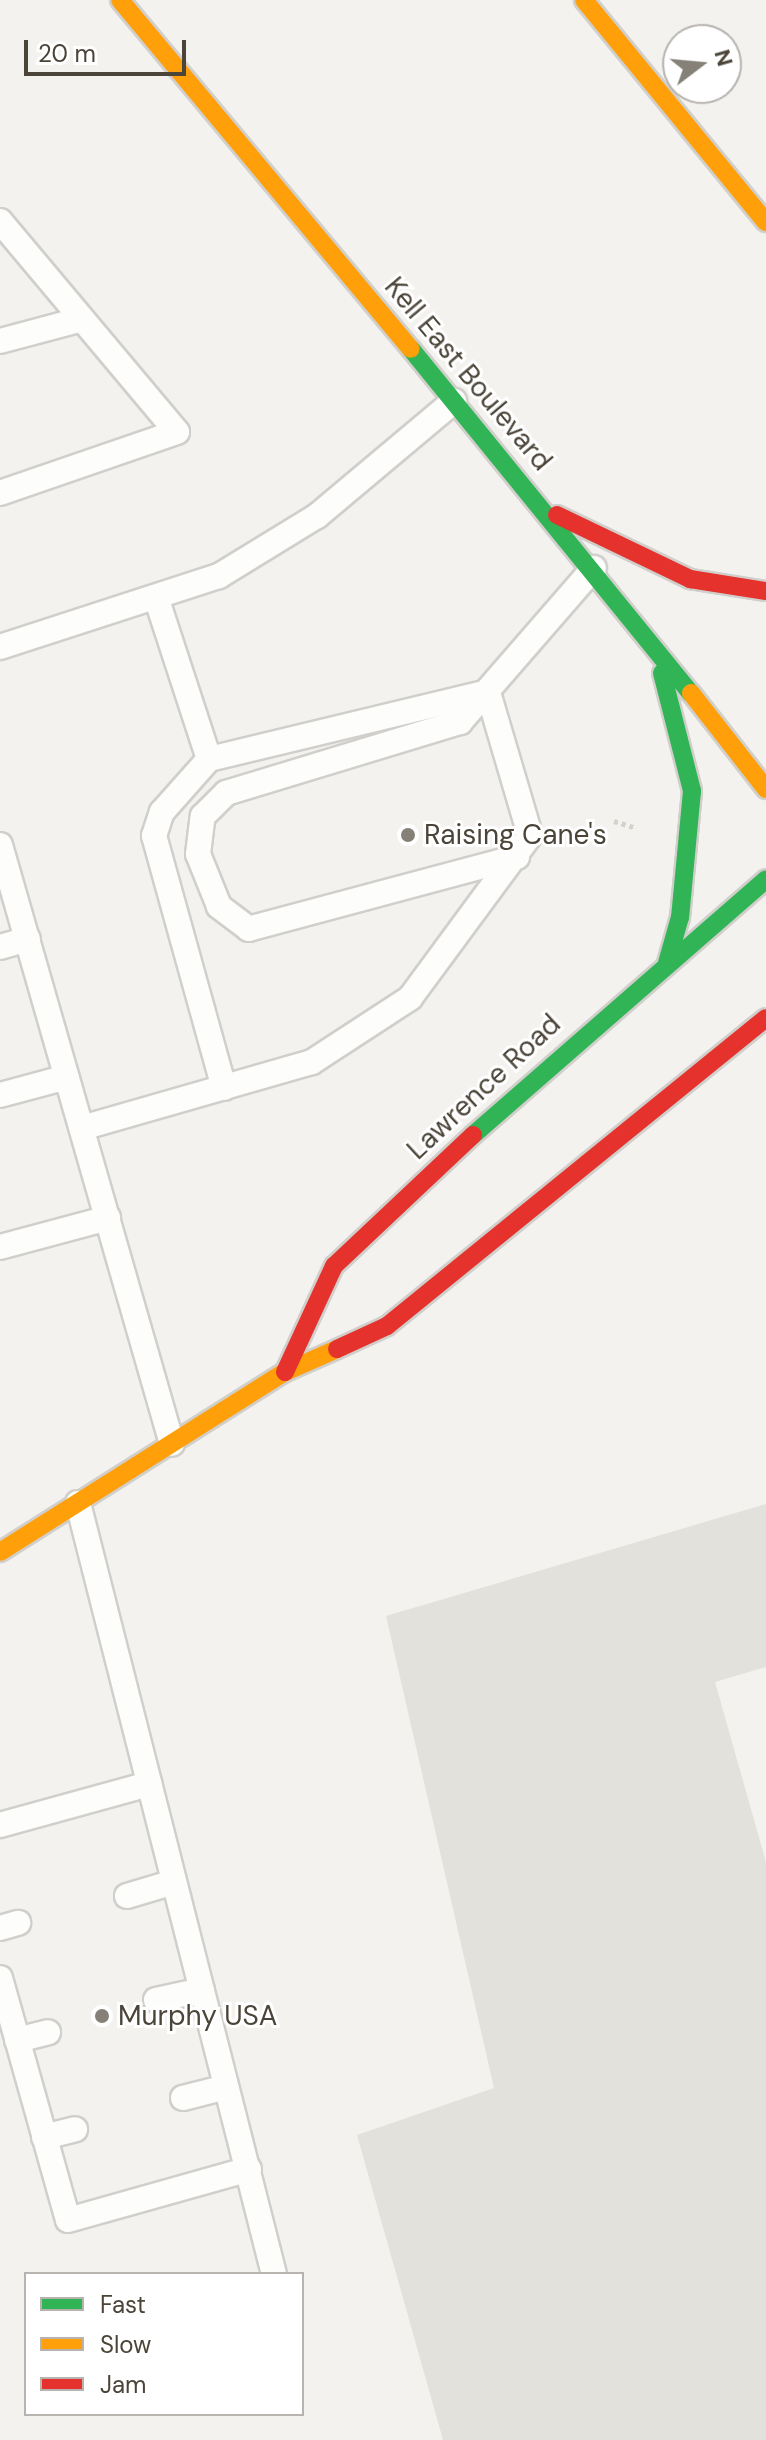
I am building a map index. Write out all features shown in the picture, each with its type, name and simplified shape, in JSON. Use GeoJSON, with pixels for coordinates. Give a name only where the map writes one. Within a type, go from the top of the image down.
{"type":"FeatureCollection","features":[{"type":"Feature","properties":{"kind":"main road","name":"Kell East Boulevard"},"geometry":{"type":"LineString","coordinates":[[120,0],[594,568],[658,655],[766,789]]}},
{"type":"Feature","properties":{"kind":"main road"},"geometry":{"type":"LineString","coordinates":[[584,0],[766,222]]}},
{"type":"Feature","properties":{"kind":"main road"},"geometry":{"type":"LineString","coordinates":[[544,509],[690,579],[766,591]]}},
{"type":"Feature","properties":{"kind":"main road"},"geometry":{"type":"LineString","coordinates":[[658,655],[692,791],[680,917],[667,963]]}},
{"type":"Feature","properties":{"kind":"main road","name":"Lawrence Road"},"geometry":{"type":"LineString","coordinates":[[285,1372],[334,1266],[554,1058],[766,879]]}},
{"type":"Feature","properties":{"kind":"main road"},"geometry":{"type":"LineString","coordinates":[[0,1552],[285,1372],[387,1326],[766,1018]]}},
{"type":"Feature","properties":{"kind":"main road"},"geometry":{"type":"LineString","coordinates":[[676,1093],[766,1048]]}},
{"type":"Feature","properties":{"kind":"lane"},"geometry":{"type":"LineString","coordinates":[[0,221],[79,320],[177,432],[0,493]]}},
{"type":"Feature","properties":{"kind":"lane"},"geometry":{"type":"LineString","coordinates":[[0,341],[79,320]]}},
{"type":"Feature","properties":{"kind":"lane"},"geometry":{"type":"LineString","coordinates":[[0,647],[219,576],[317,516],[454,401]]}},
{"type":"Feature","properties":{"kind":"lane"},"geometry":{"type":"LineString","coordinates":[[517,857],[249,929],[219,906],[198,854],[203,816],[226,793],[460,722],[594,568]]}},
{"type":"Feature","properties":{"kind":"lane"},"geometry":{"type":"LineString","coordinates":[[156,597],[209,759]]}},
{"type":"Feature","properties":{"kind":"lane"},"geometry":{"type":"LineString","coordinates":[[224,1088],[154,836],[162,812],[209,759],[488,692]]}},
{"type":"Feature","properties":{"kind":"lane"},"geometry":{"type":"LineString","coordinates":[[82,1128],[312,1062],[410,998],[517,857],[530,835],[488,692]]}},
{"type":"Feature","properties":{"kind":"lane"},"geometry":{"type":"LineString","coordinates":[[0,845],[172,1444]]}},
{"type":"Feature","properties":{"kind":"lane"},"geometry":{"type":"LineString","coordinates":[[0,947],[28,939]]}},
{"type":"Feature","properties":{"kind":"lane"},"geometry":{"type":"LineString","coordinates":[[0,1095],[67,1077]]}},
{"type":"Feature","properties":{"kind":"lane"},"geometry":{"type":"LineString","coordinates":[[0,1247],[108,1218]]}},
{"type":"Feature","properties":{"kind":"lane"},"geometry":{"type":"LineString","coordinates":[[78,1503],[274,2272]]}},
{"type":"Feature","properties":{"kind":"lane"},"geometry":{"type":"LineString","coordinates":[[0,1825],[149,1784]]}},
{"type":"Feature","properties":{"kind":"lane"},"geometry":{"type":"LineString","coordinates":[[127,1896],[174,1882]]}},
{"type":"Feature","properties":{"kind":"lane"},"geometry":{"type":"LineString","coordinates":[[0,1978],[68,2220],[249,2169]]}},
{"type":"Feature","properties":{"kind":"lane"},"geometry":{"type":"LineString","coordinates":[[156,2000],[202,1990]]}},
{"type":"Feature","properties":{"kind":"lane"},"geometry":{"type":"LineString","coordinates":[[17,2040],[48,2032]]}},
{"type":"Feature","properties":{"kind":"lane"},"geometry":{"type":"LineString","coordinates":[[183,2098],[226,2087]]}},
{"type":"Feature","properties":{"kind":"lane"},"geometry":{"type":"LineString","coordinates":[[44,2137],[75,2129]]}},
{"type":"Feature","properties":{"kind":"path"},"geometry":{"type":"LineString","coordinates":[[614,821],[646,830]]}},
{"type":"Feature","properties":{"kind":"shaded area"},"geometry":{"type":"Polygon","coordinates":[[[766,1504],[766,1667],[715,1682],[766,1862],[766,2440],[443,2440],[357,2135],[494,2088],[386,1616],[766,1504]]]}},
{"type":"Feature","properties":{"kind":"traffic: fast"},"geometry":{"type":"LineString","coordinates":[[411,349],[691,693]]}},
{"type":"Feature","properties":{"kind":"traffic: fast"},"geometry":{"type":"LineString","coordinates":[[662,673],[692,791],[680,917],[667,963]]}},
{"type":"Feature","properties":{"kind":"traffic: fast"},"geometry":{"type":"LineString","coordinates":[[473,1135],[766,879]]}},
{"type":"Feature","properties":{"kind":"traffic: slow"},"geometry":{"type":"LineString","coordinates":[[120,0],[411,349]]}},
{"type":"Feature","properties":{"kind":"traffic: slow"},"geometry":{"type":"LineString","coordinates":[[584,0],[766,222]]}},
{"type":"Feature","properties":{"kind":"traffic: slow"},"geometry":{"type":"LineString","coordinates":[[691,693],[766,789]]}},
{"type":"Feature","properties":{"kind":"traffic: slow"},"geometry":{"type":"LineString","coordinates":[[0,1552],[285,1372],[337,1349]]}},
{"type":"Feature","properties":{"kind":"traffic: jam"},"geometry":{"type":"LineString","coordinates":[[557,515],[690,579],[766,591]]}},
{"type":"Feature","properties":{"kind":"traffic: jam"},"geometry":{"type":"LineString","coordinates":[[337,1349],[387,1326],[766,1018]]}},
{"type":"Feature","properties":{"kind":"traffic: jam"},"geometry":{"type":"LineString","coordinates":[[285,1372],[334,1266],[473,1135]]}},
{"type":"Feature","properties":{"kind":"place","name":"Raising Cane's"},"geometry":{"type":"Point","coordinates":[408,835]}},
{"type":"Feature","properties":{"kind":"place","name":"Murphy USA"},"geometry":{"type":"Point","coordinates":[102,2016]}}]}
